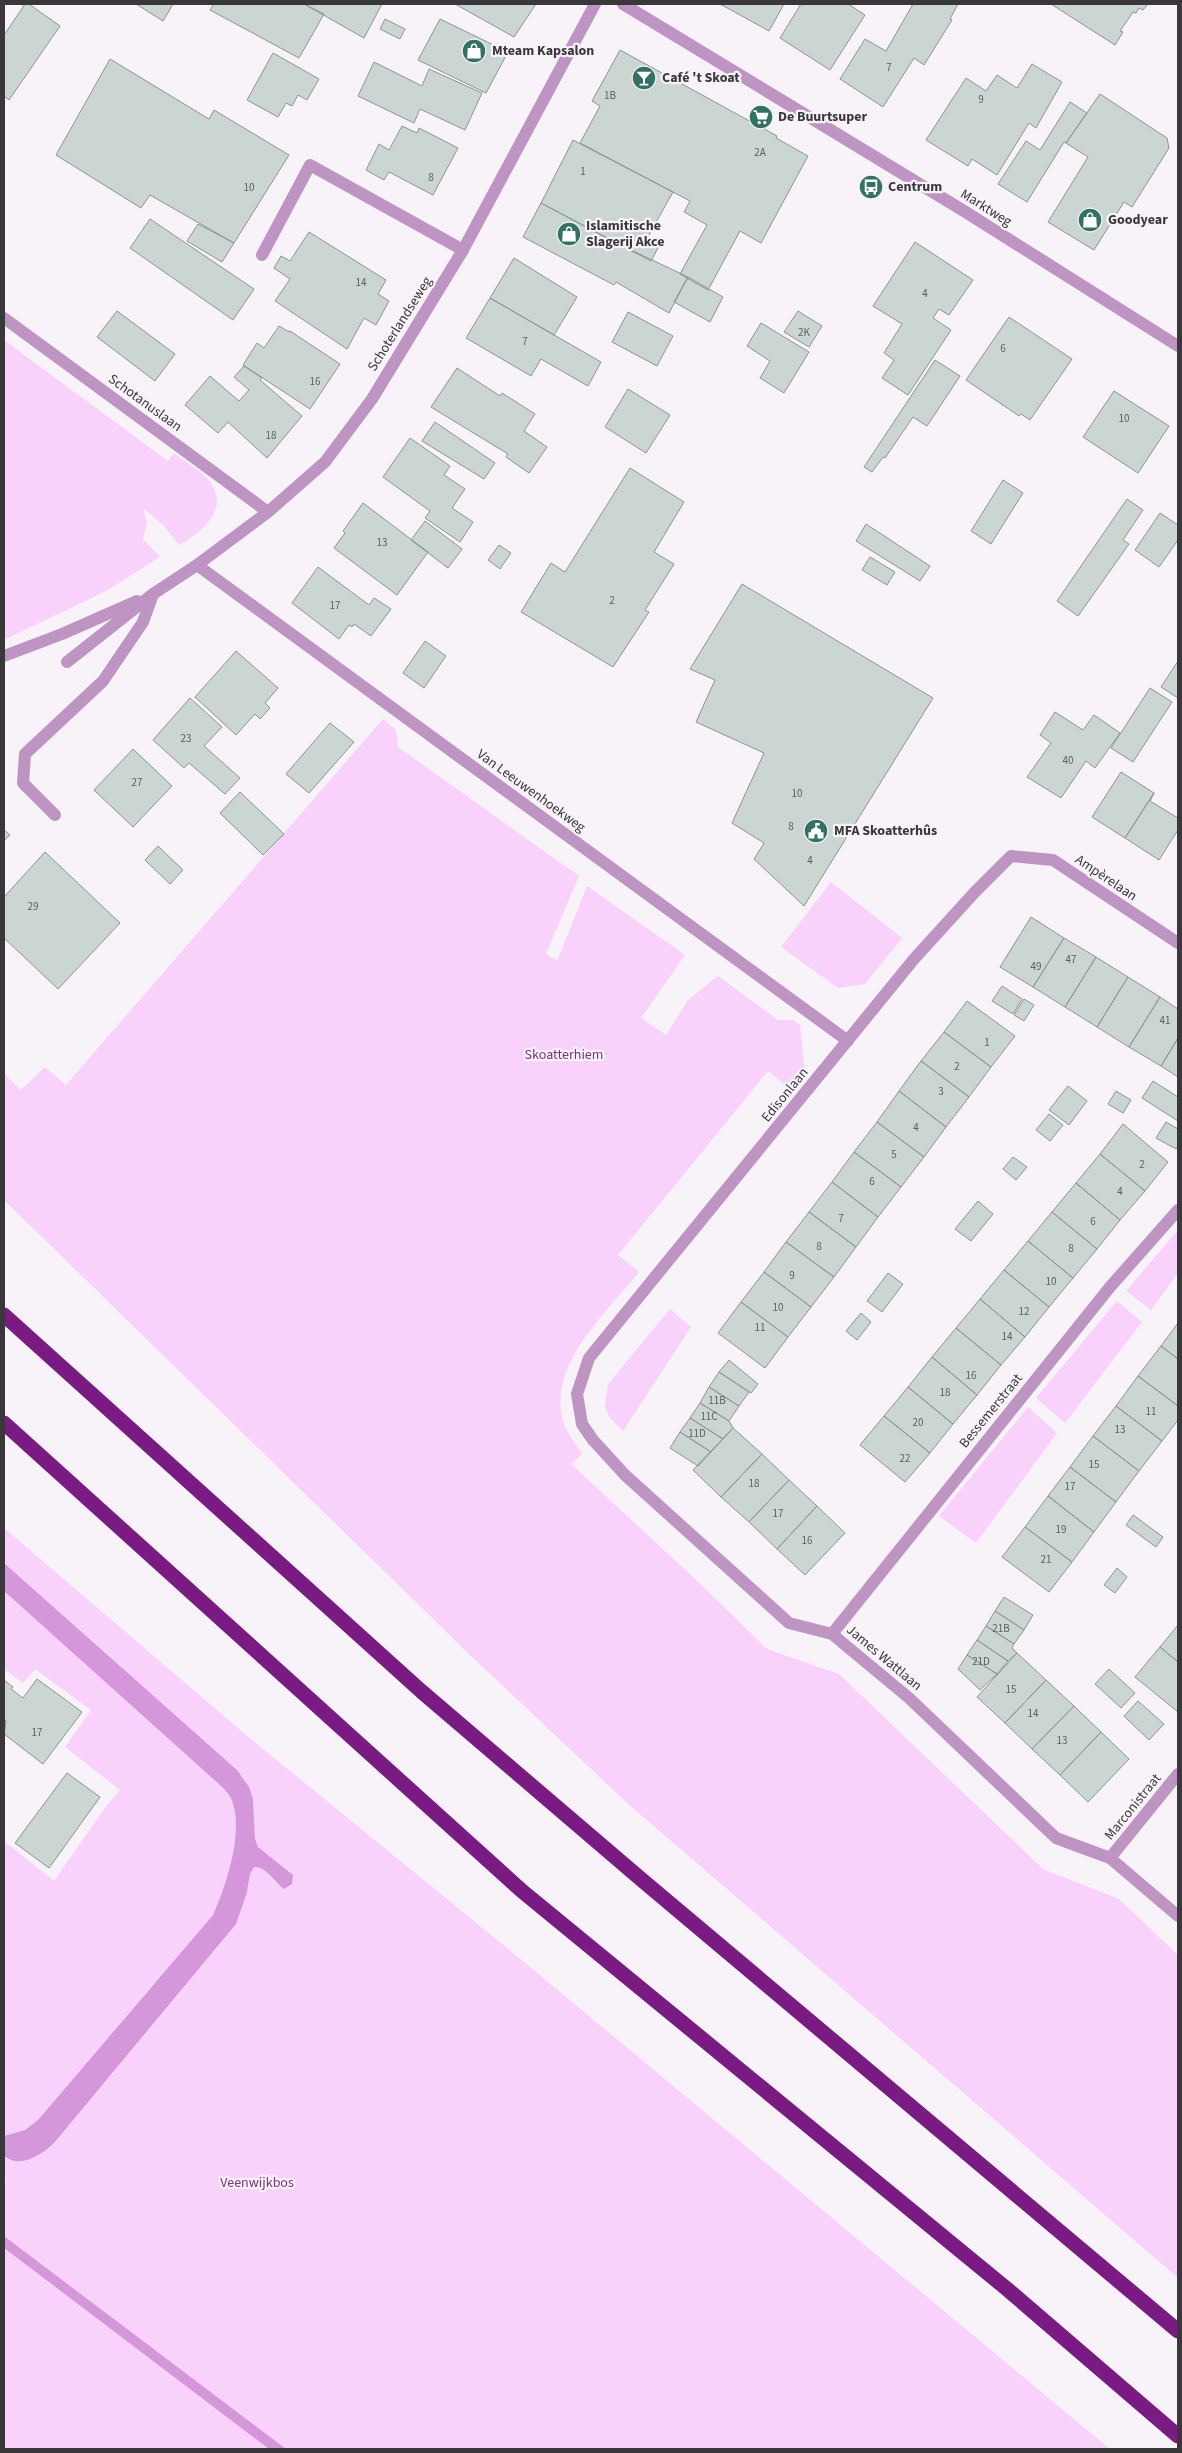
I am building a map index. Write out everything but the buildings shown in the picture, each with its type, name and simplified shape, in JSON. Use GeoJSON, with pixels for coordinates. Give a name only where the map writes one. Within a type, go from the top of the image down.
{"type":"FeatureCollection","features":[{"type":"Feature","properties":{"kind":"highway"},"geometry":{"type":"LineString","coordinates":[[4,1315],[421,1691],[642,1880],[1178,2331]]}},
{"type":"Feature","properties":{"kind":"highway"},"geometry":{"type":"LineString","coordinates":[[4,1423],[522,1891],[1007,2289],[1178,2436]]}},
{"type":"Feature","properties":{"kind":"street","name":"Schoterlandseweg"},"geometry":{"type":"LineString","coordinates":[[67,662],[153,594],[268,512],[324,462],[372,399],[463,250],[595,4]]}},
{"type":"Feature","properties":{"kind":"street","name":"Marktweg"},"geometry":{"type":"LineString","coordinates":[[624,4],[956,206],[1178,346]]}},
{"type":"Feature","properties":{"kind":"street"},"geometry":{"type":"LineString","coordinates":[[262,256],[310,165],[463,250]]}},
{"type":"Feature","properties":{"kind":"street","name":"Schotanuslaan"},"geometry":{"type":"LineString","coordinates":[[4,318],[268,512]]}},
{"type":"Feature","properties":{"kind":"street","name":"Van Leeuwenhoekweg"},"geometry":{"type":"LineString","coordinates":[[196,565],[848,1041]]}},
{"type":"Feature","properties":{"kind":"street"},"geometry":{"type":"LineString","coordinates":[[4,656],[62,634],[153,594]]}},
{"type":"Feature","properties":{"kind":"street"},"geometry":{"type":"LineString","coordinates":[[55,816],[23,783],[26,754],[103,681],[143,622],[153,594]]}},
{"type":"Feature","properties":{"kind":"street","name":"Edisonlaan"},"geometry":{"type":"LineString","coordinates":[[588,1358],[914,959],[974,893],[1011,856]]}},
{"type":"Feature","properties":{"kind":"street","name":"Ampèrelaan"},"geometry":{"type":"LineString","coordinates":[[1011,856],[1052,860],[1178,943]]}},
{"type":"Feature","properties":{"kind":"street","name":"Bessemerstraat"},"geometry":{"type":"LineString","coordinates":[[832,1634],[1110,1287],[1178,1210]]}},
{"type":"Feature","properties":{"kind":"street","name":"James Wattlaan"},"geometry":{"type":"LineString","coordinates":[[588,1358],[577,1394],[577,1407],[582,1424],[593,1440],[625,1475],[789,1623],[832,1634],[909,1698],[1056,1838],[1110,1858],[1178,1916]]}},
{"type":"Feature","properties":{"kind":"street","name":"Marconistraat"},"geometry":{"type":"LineString","coordinates":[[1110,1858],[1178,1774]]}},
{"type":"Feature","properties":{"kind":"green space"},"geometry":{"type":"Polygon","coordinates":[[[4,340],[168,461],[174,453],[198,470],[210,482],[217,502],[215,511],[204,527],[179,545],[163,525],[143,508],[147,523],[143,539],[160,557],[106,591],[4,640],[4,340]]]}},
{"type":"Feature","properties":{"kind":"green space","name":"Skoatterhiem"},"geometry":{"type":"Polygon","coordinates":[[[383,719],[396,730],[398,747],[579,876],[546,954],[557,961],[587,886],[685,955],[641,1018],[666,1035],[688,1000],[718,976],[778,1020],[793,1020],[800,1025],[805,1073],[791,1090],[768,1071],[618,1255],[639,1272],[582,1342],[563,1382],[560,1403],[564,1424],[582,1454],[571,1464],[692,1576],[767,1649],[839,1674],[1043,1869],[1119,1899],[1178,1955],[1178,2278],[626,1802],[471,1656],[4,1200],[4,1074],[21,1090],[45,1067],[66,1085],[383,719]]]}},
{"type":"Feature","properties":{"kind":"green space"},"geometry":{"type":"Polygon","coordinates":[[[831,882],[902,938],[865,984],[838,988],[781,947],[831,882]]]}},
{"type":"Feature","properties":{"kind":"green space"},"geometry":{"type":"Polygon","coordinates":[[[1178,1230],[1178,1273],[1151,1310],[1126,1291],[1178,1230]]]}},
{"type":"Feature","properties":{"kind":"green space"},"geometry":{"type":"Polygon","coordinates":[[[1117,1301],[1142,1322],[1065,1423],[1036,1398],[1117,1301]]]}},
{"type":"Feature","properties":{"kind":"green space"},"geometry":{"type":"Polygon","coordinates":[[[670,1309],[691,1327],[623,1431],[610,1418],[605,1407],[608,1384],[670,1309]]]}},
{"type":"Feature","properties":{"kind":"green space"},"geometry":{"type":"Polygon","coordinates":[[[1028,1407],[1057,1433],[976,1543],[939,1516],[1028,1407]]]}},
{"type":"Feature","properties":{"kind":"green space","name":"Veenwijkbos"},"geometry":{"type":"Polygon","coordinates":[[[4,1528],[246,1735],[524,1962],[1110,2449],[286,2449],[4,2236],[4,2185],[7,2181],[4,2178],[4,2156],[8,2159],[247,1892],[250,1874],[254,1867],[264,1870],[278,1885],[293,1875],[258,1847],[255,1839],[253,1799],[237,1770],[4,1563],[4,1528]]]}},
{"type":"Feature","properties":{"kind":"green space"},"geometry":{"type":"Polygon","coordinates":[[[4,1591],[228,1793],[235,1811],[236,1826],[228,1874],[213,1915],[38,2120],[25,2130],[4,2136],[4,1841],[54,1881],[104,1809],[120,1790],[65,1747],[91,1710],[35,1669],[23,1683],[4,1669],[4,1591]]]}},
{"type":"Feature","properties":{"kind":"green space"},"geometry":{"type":"Polygon","coordinates":[[[4,2248],[269,2449],[4,2449],[4,2248]]]}},
{"type":"Feature","properties":{"kind":"shaded area"},"geometry":{"type":"Polygon","coordinates":[[[4,1563],[237,1770],[249,1787],[253,1799],[255,1839],[258,1847],[293,1875],[292,1884],[284,1889],[262,1869],[254,1867],[250,1874],[247,1892],[236,1924],[54,2143],[37,2156],[24,2161],[10,2160],[4,2156],[4,2136],[25,2130],[38,2120],[213,1915],[228,1874],[236,1826],[235,1811],[228,1793],[4,1591],[4,1563]]]}},
{"type":"Feature","properties":{"kind":"shaded area"},"geometry":{"type":"Polygon","coordinates":[[[4,2236],[286,2449],[269,2449],[4,2248],[4,2236]]]}},
{"type":"Feature","properties":{"kind":"place","name":"Mteam Kapsalon"},"geometry":{"type":"Point","coordinates":[474,51]}},
{"type":"Feature","properties":{"kind":"place","name":"Café 't Skoat"},"geometry":{"type":"Point","coordinates":[644,78]}},
{"type":"Feature","properties":{"kind":"place","name":"De Buurtsuper"},"geometry":{"type":"Point","coordinates":[761,117]}},
{"type":"Feature","properties":{"kind":"place","name":"Centrum"},"geometry":{"type":"Point","coordinates":[871,187]}},
{"type":"Feature","properties":{"kind":"place","name":"Goodyear"},"geometry":{"type":"Point","coordinates":[1090,220]}},
{"type":"Feature","properties":{"kind":"place","name":"Islamitische Slagerij Akce"},"geometry":{"type":"Point","coordinates":[569,234]}},
{"type":"Feature","properties":{"kind":"place","name":"MFA Skoatterhûs"},"geometry":{"type":"Point","coordinates":[816,831]}}]}
